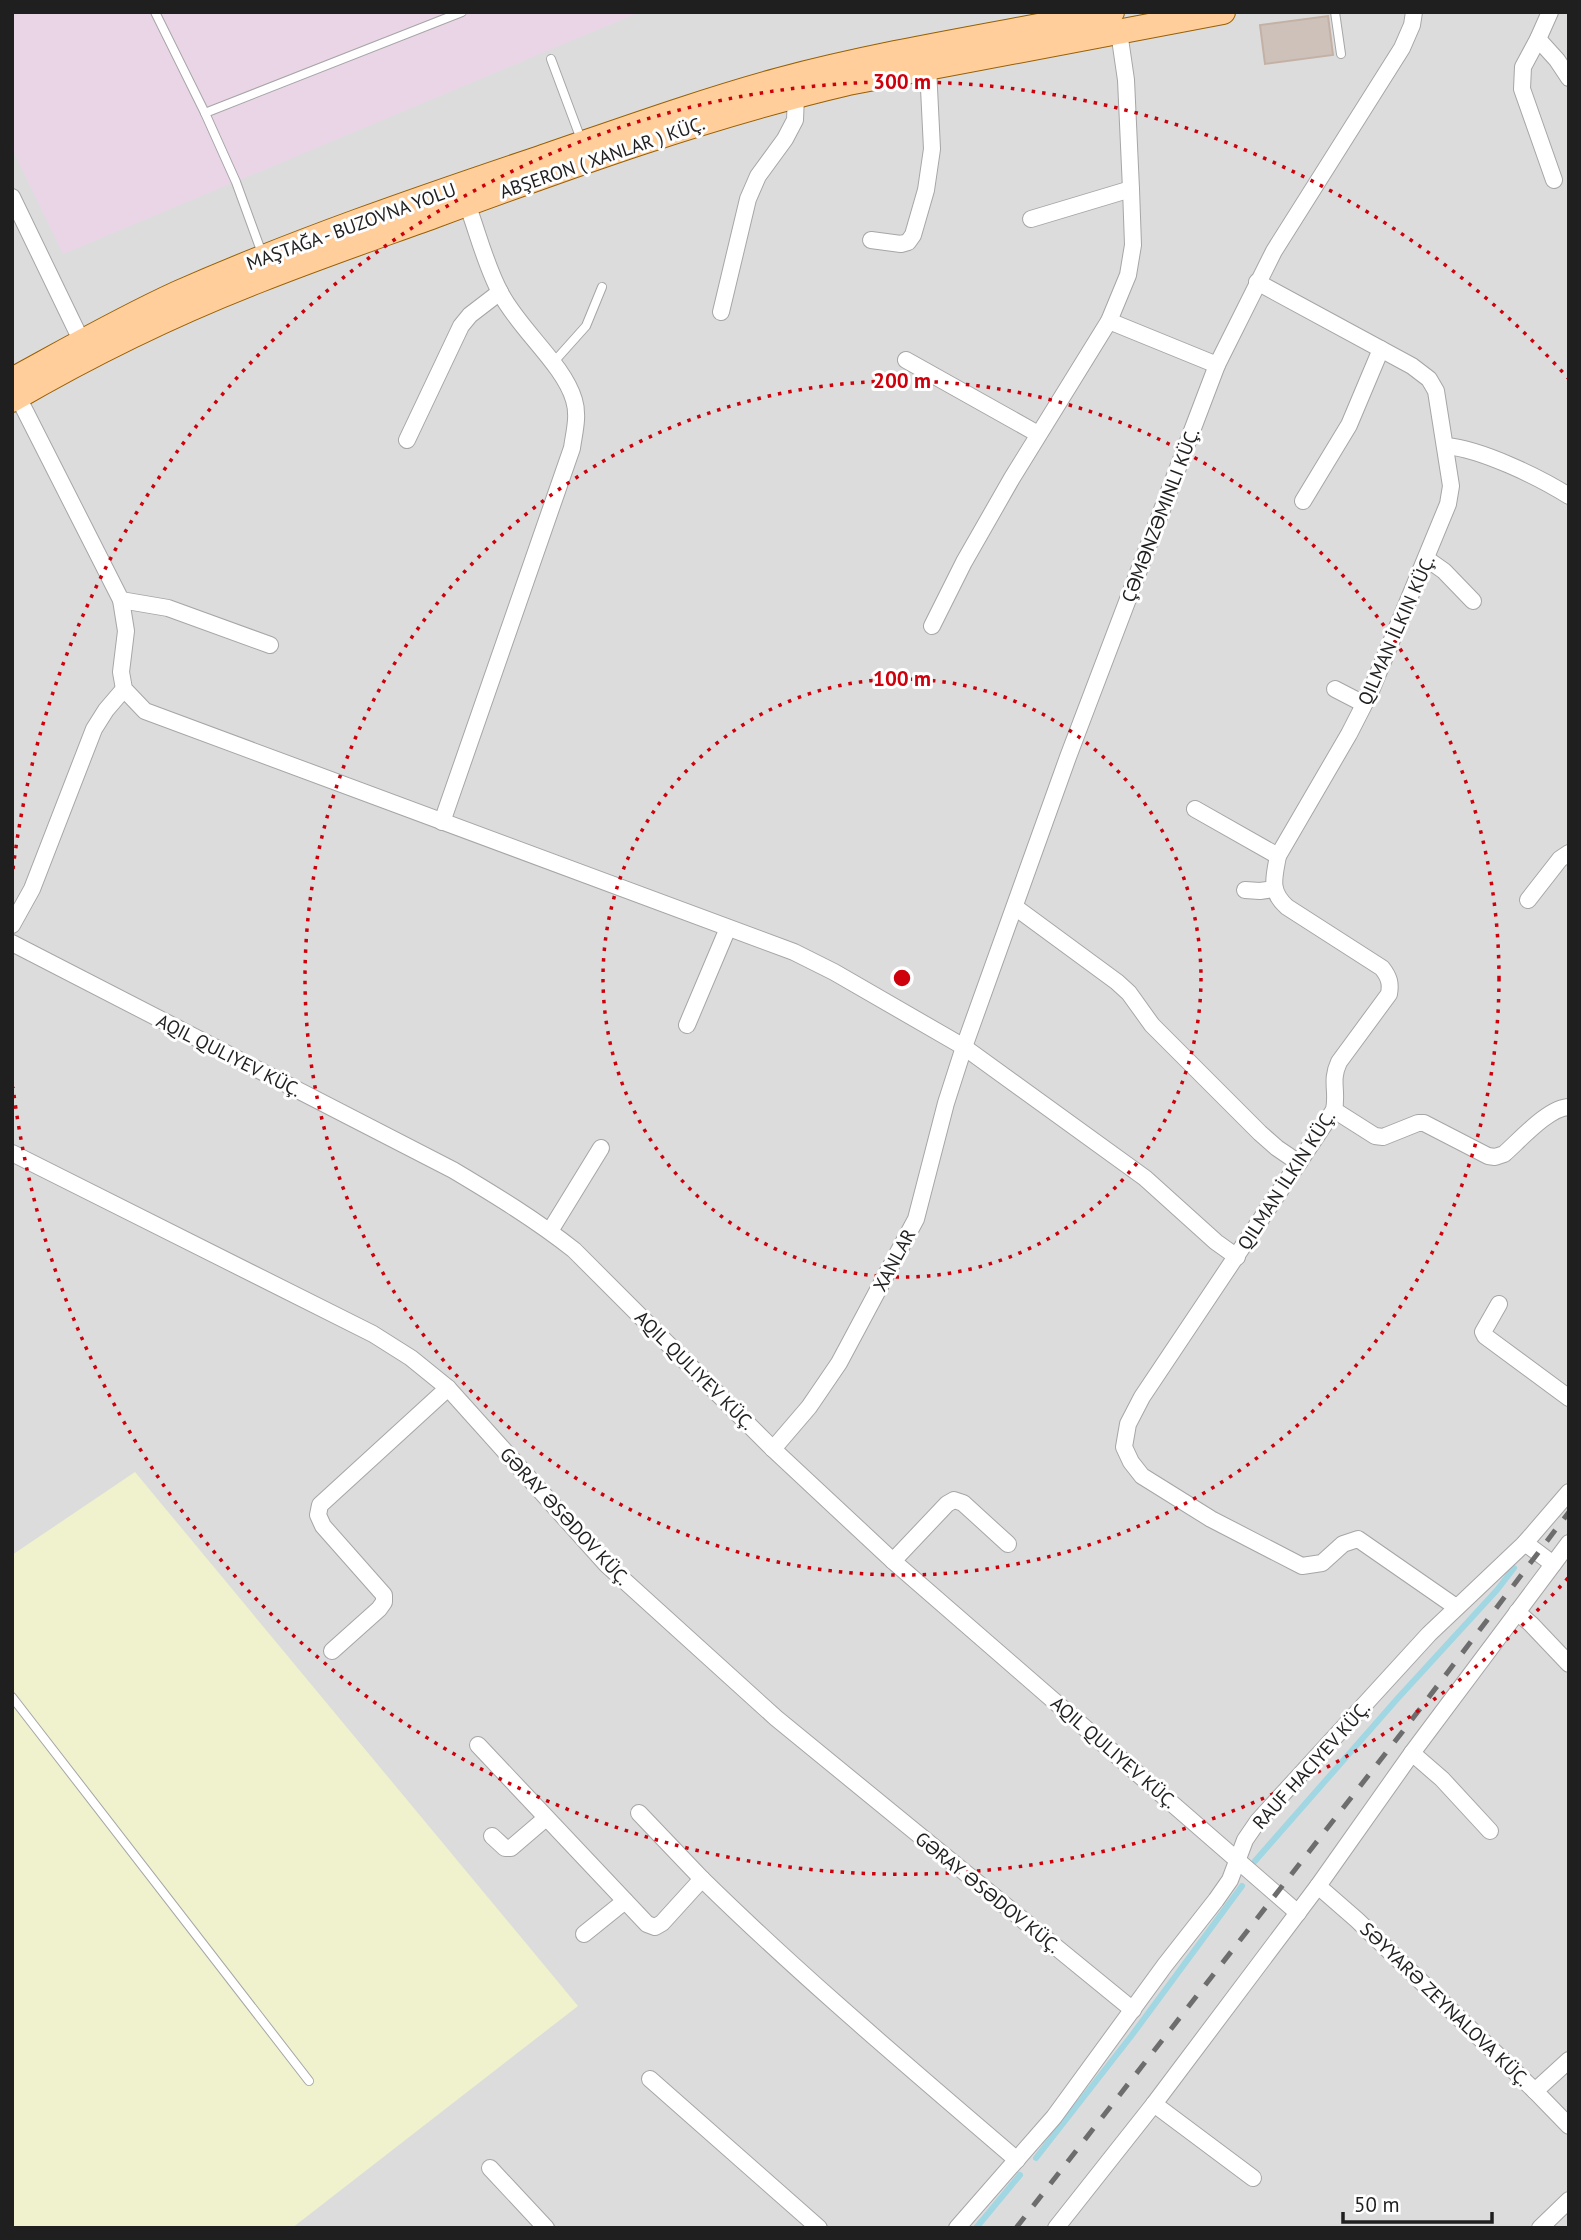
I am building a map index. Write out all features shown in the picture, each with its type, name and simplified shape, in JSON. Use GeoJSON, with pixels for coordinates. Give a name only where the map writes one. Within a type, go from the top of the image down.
{"type":"FeatureCollection","features":[{"type":"Feature","properties":{"kind":"main road","name":"ABŞERON ( XANLAR ) KÜÇ."},"geometry":{"type":"LineString","coordinates":[[85,351],[260,280],[467,204],[697,125],[796,95],[928,68],[1109,18],[1223,12]]}},
{"type":"Feature","properties":{"kind":"main road","name":"MAŞTAĞA - BUZOVNA YOLU"},"geometry":{"type":"LineString","coordinates":[[14,392],[176,295],[264,257],[461,184],[724,97],[835,66],[1109,18]]}},
{"type":"Feature","properties":{"kind":"street","name":"ÇƏMƏNZƏMINLI KÜÇ."},"geometry":{"type":"LineString","coordinates":[[964,1047],[1068,757],[1217,365],[1257,282],[1295,216],[1402,48],[1412,25],[1414,12]]}},
{"type":"Feature","properties":{"kind":"street"},"geometry":{"type":"LineString","coordinates":[[1550,12],[1523,67],[1522,89],[1554,180]]}},
{"type":"Feature","properties":{"kind":"street"},"geometry":{"type":"LineString","coordinates":[[932,626],[964,562],[1038,435],[1110,320],[1128,275],[1133,245],[1126,80],[1109,18]]}},
{"type":"Feature","properties":{"kind":"street"},"geometry":{"type":"LineString","coordinates":[[1538,39],[1558,60],[1569,78]]}},
{"type":"Feature","properties":{"kind":"street"},"geometry":{"type":"LineString","coordinates":[[871,240],[901,244],[908,242],[913,235],[926,190],[932,149],[928,68]]}},
{"type":"Feature","properties":{"kind":"street"},"geometry":{"type":"LineString","coordinates":[[721,312],[748,199],[758,176],[785,139],[795,120],[796,95]]}},
{"type":"Feature","properties":{"kind":"street"},"geometry":{"type":"LineString","coordinates":[[1031,219],[1131,189]]}},
{"type":"Feature","properties":{"kind":"street"},"geometry":{"type":"LineString","coordinates":[[12,197],[85,351]]}},
{"type":"Feature","properties":{"kind":"street"},"geometry":{"type":"LineString","coordinates":[[442,822],[572,448],[577,418],[574,400],[563,376],[512,313],[500,292],[467,204]]}},
{"type":"Feature","properties":{"kind":"street"},"geometry":{"type":"LineString","coordinates":[[1257,282],[1412,366],[1429,379],[1436,391],[1451,495],[1427,559],[1364,704],[1278,856],[1274,889],[1278,899],[1382,968],[1388,975],[1390,985],[1385,1002],[1339,1062],[1334,1073],[1334,1110],[1142,1398],[1128,1424],[1124,1447],[1142,1476],[1211,1519],[1301,1566],[1322,1563],[1343,1544],[1358,1539],[1456,1607]]}},
{"type":"Feature","properties":{"kind":"street"},"geometry":{"type":"LineString","coordinates":[[407,440],[461,326],[470,315],[500,292]]}},
{"type":"Feature","properties":{"kind":"street"},"geometry":{"type":"LineString","coordinates":[[1110,320],[1217,365]]}},
{"type":"Feature","properties":{"kind":"street"},"geometry":{"type":"LineString","coordinates":[[1303,501],[1349,425],[1381,349]]}},
{"type":"Feature","properties":{"kind":"street"},"geometry":{"type":"LineString","coordinates":[[906,360],[1038,435]]}},
{"type":"Feature","properties":{"kind":"street"},"geometry":{"type":"LineString","coordinates":[[14,392],[121,600],[126,631],[121,672],[124,689],[145,711],[794,953],[834,972],[964,1047],[1126,1163],[1216,1242],[1237,1256]]}},
{"type":"Feature","properties":{"kind":"street"},"geometry":{"type":"LineString","coordinates":[[1446,446],[1480,453],[1569,496]]}},
{"type":"Feature","properties":{"kind":"street"},"geometry":{"type":"LineString","coordinates":[[1427,559],[1444,571],[1473,601]]}},
{"type":"Feature","properties":{"kind":"street"},"geometry":{"type":"LineString","coordinates":[[121,600],[168,608],[270,645]]}},
{"type":"Feature","properties":{"kind":"street"},"geometry":{"type":"LineString","coordinates":[[12,925],[32,889],[94,729],[124,689]]}},
{"type":"Feature","properties":{"kind":"street"},"geometry":{"type":"LineString","coordinates":[[1335,689],[1364,704]]}},
{"type":"Feature","properties":{"kind":"street"},"geometry":{"type":"LineString","coordinates":[[1195,809],[1278,856]]}},
{"type":"Feature","properties":{"kind":"street"},"geometry":{"type":"LineString","coordinates":[[1528,900],[1560,859],[1569,853]]}},
{"type":"Feature","properties":{"kind":"street"},"geometry":{"type":"LineString","coordinates":[[1245,890],[1274,889]]}},
{"type":"Feature","properties":{"kind":"street"},"geometry":{"type":"LineString","coordinates":[[1015,907],[1117,982],[1129,993],[1152,1025],[1260,1133],[1299,1163]]}},
{"type":"Feature","properties":{"kind":"street"},"geometry":{"type":"LineString","coordinates":[[687,1025],[728,928]]}},
{"type":"Feature","properties":{"kind":"street","name":"AQIL QULIYEV KÜÇ."},"geometry":{"type":"LineString","coordinates":[[12,943],[453,1170],[519,1209],[550,1231],[574,1250],[774,1449],[893,1561],[1298,1913]]}},
{"type":"Feature","properties":{"kind":"street","name":"XANLAR"},"geometry":{"type":"LineString","coordinates":[[774,1449],[809,1407],[839,1363],[916,1219],[946,1103],[964,1047]]}},
{"type":"Feature","properties":{"kind":"street"},"geometry":{"type":"LineString","coordinates":[[1334,1110],[1375,1136],[1382,1137],[1424,1123],[1494,1157],[1504,1154],[1549,1115],[1563,1107],[1569,1107]]}},
{"type":"Feature","properties":{"kind":"street"},"geometry":{"type":"LineString","coordinates":[[550,1231],[601,1148]]}},
{"type":"Feature","properties":{"kind":"street","name":"GƏRAY ƏSƏDOV KÜÇ."},"geometry":{"type":"LineString","coordinates":[[12,1153],[373,1334],[411,1359],[448,1388],[606,1564],[776,1718],[1133,2010]]}},
{"type":"Feature","properties":{"kind":"street"},"geometry":{"type":"LineString","coordinates":[[1499,1304],[1485,1327],[1485,1336],[1569,1398]]}},
{"type":"Feature","properties":{"kind":"street"},"geometry":{"type":"LineString","coordinates":[[332,1651],[379,1609],[384,1602],[384,1595],[323,1526],[317,1515],[320,1505],[448,1388]]}},
{"type":"Feature","properties":{"kind":"street"},"geometry":{"type":"LineString","coordinates":[[957,2228],[1054,2116],[1230,1880],[1245,1840],[1258,1821],[1456,1607],[1525,1543],[1569,1492]]}},
{"type":"Feature","properties":{"kind":"street"},"geometry":{"type":"LineString","coordinates":[[893,1561],[947,1504],[954,1500],[963,1503],[1008,1544]]}},
{"type":"Feature","properties":{"kind":"street"},"geometry":{"type":"LineString","coordinates":[[1525,1543],[1553,1564]]}},
{"type":"Feature","properties":{"kind":"street"},"geometry":{"type":"LineString","coordinates":[[1056,2228],[1154,2104],[1298,1913],[1412,1753],[1569,1544]]}},
{"type":"Feature","properties":{"kind":"street"},"geometry":{"type":"LineString","coordinates":[[1517,1612],[1569,1664]]}},
{"type":"Feature","properties":{"kind":"street"},"geometry":{"type":"LineString","coordinates":[[478,1745],[647,1924],[655,1927],[662,1923],[702,1879]]}},
{"type":"Feature","properties":{"kind":"street"},"geometry":{"type":"LineString","coordinates":[[1412,1753],[1442,1779],[1490,1830]]}},
{"type":"Feature","properties":{"kind":"street"},"geometry":{"type":"LineString","coordinates":[[639,1812],[702,1879],[841,2009],[1017,2160]]}},
{"type":"Feature","properties":{"kind":"street"},"geometry":{"type":"LineString","coordinates":[[492,1836],[505,1848],[510,1847],[546,1818]]}},
{"type":"Feature","properties":{"kind":"street","name":"SƏYYARƏ ZEYNALOVA KÜÇ."},"geometry":{"type":"LineString","coordinates":[[1318,1886],[1357,1920],[1569,2126]]}},
{"type":"Feature","properties":{"kind":"street"},"geometry":{"type":"LineString","coordinates":[[584,1934],[625,1901]]}},
{"type":"Feature","properties":{"kind":"street"},"geometry":{"type":"LineString","coordinates":[[1535,2091],[1569,2060]]}},
{"type":"Feature","properties":{"kind":"street"},"geometry":{"type":"LineString","coordinates":[[650,2079],[819,2228]]}},
{"type":"Feature","properties":{"kind":"street"},"geometry":{"type":"LineString","coordinates":[[1154,2104],[1253,2178]]}},
{"type":"Feature","properties":{"kind":"street"},"geometry":{"type":"LineString","coordinates":[[490,2168],[546,2228]]}},
{"type":"Feature","properties":{"kind":"street"},"geometry":{"type":"LineString","coordinates":[[1540,2228],[1569,2200]]}},
{"type":"Feature","properties":{"kind":"lane"},"geometry":{"type":"LineString","coordinates":[[155,12],[236,182],[264,257]]}},
{"type":"Feature","properties":{"kind":"lane"},"geometry":{"type":"LineString","coordinates":[[205,113],[462,12]]}},
{"type":"Feature","properties":{"kind":"lane"},"geometry":{"type":"LineString","coordinates":[[1335,12],[1341,54]]}},
{"type":"Feature","properties":{"kind":"lane"},"geometry":{"type":"LineString","coordinates":[[551,59],[583,143]]}},
{"type":"Feature","properties":{"kind":"lane"},"geometry":{"type":"LineString","coordinates":[[552,364],[586,327],[602,287]]}},
{"type":"Feature","properties":{"kind":"lane"},"geometry":{"type":"LineString","coordinates":[[12,1697],[309,2081]]}},
{"type":"Feature","properties":{"kind":"shaded area"},"geometry":{"type":"Polygon","coordinates":[[[12,12],[1569,12],[1569,2228],[12,2228],[12,12]]]}},
{"type":"Feature","properties":{"kind":"shaded area"},"geometry":{"type":"Polygon","coordinates":[[[12,12],[640,12],[63,254],[12,148],[12,12]]]}},
{"type":"Feature","properties":{"kind":"green space"},"geometry":{"type":"Polygon","coordinates":[[[135,1472],[578,2006],[292,2228],[12,2228],[12,1555],[135,1472]]]}},
{"type":"Feature","properties":{"kind":"building"},"geometry":{"type":"Polygon","coordinates":[[[1328,16],[1333,55],[1265,64],[1260,25],[1328,16]]]}},
{"type":"Feature","properties":{"kind":"waterway"},"geometry":{"type":"LineString","coordinates":[[1255,1861],[1514,1568]]}},
{"type":"Feature","properties":{"kind":"waterway"},"geometry":{"type":"LineString","coordinates":[[1036,2158],[1132,2035],[1242,1886]]}},
{"type":"Feature","properties":{"kind":"waterway"},"geometry":{"type":"LineString","coordinates":[[976,2228],[1020,2175]]}},
{"type":"Feature","properties":{"kind":"railway"},"geometry":{"type":"LineString","coordinates":[[1016,2228],[1410,1722],[1569,1512]]}}]}
